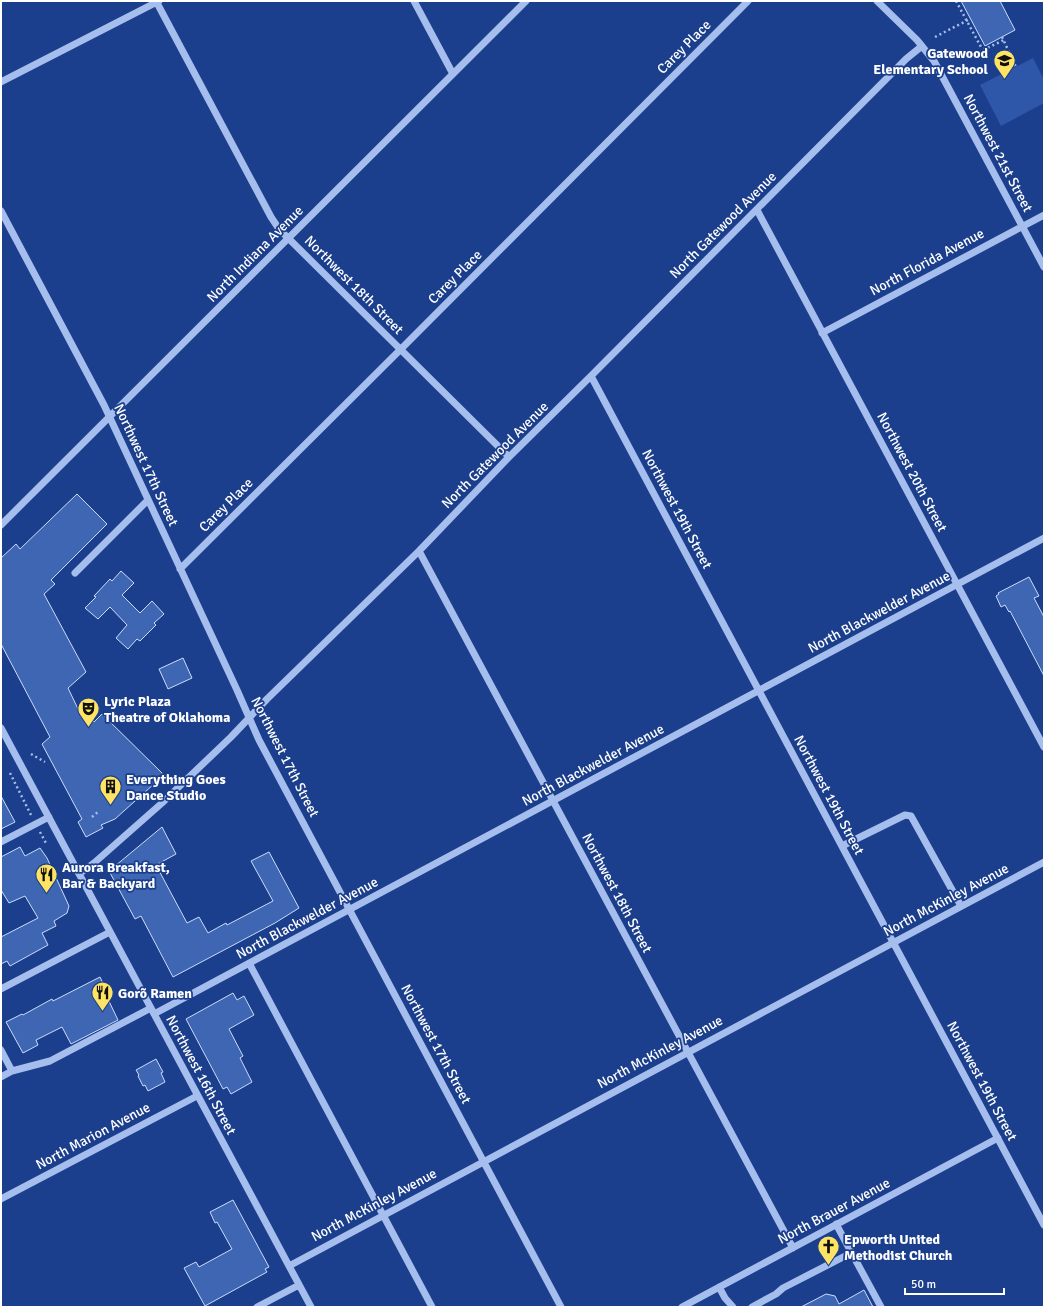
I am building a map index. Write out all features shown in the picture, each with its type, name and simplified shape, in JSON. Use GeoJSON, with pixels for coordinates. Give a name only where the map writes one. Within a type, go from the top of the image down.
{"type":"FeatureCollection","features":[{"type":"Feature","properties":{"kind":"street"},"geometry":{"type":"LineString","coordinates":[[1,82],[158,1]]}},
{"type":"Feature","properties":{"kind":"street","name":"Northwest 18th Street"},"geometry":{"type":"LineString","coordinates":[[158,1],[271,217],[279,229],[509,457]]}},
{"type":"Feature","properties":{"kind":"street"},"geometry":{"type":"LineString","coordinates":[[414,1],[453,74]]}},
{"type":"Feature","properties":{"kind":"street","name":"North Indiana Avenue"},"geometry":{"type":"LineString","coordinates":[[1,525],[110,418],[526,1]]}},
{"type":"Feature","properties":{"kind":"street","name":"Carey Place"},"geometry":{"type":"LineString","coordinates":[[180,569],[748,1]]}},
{"type":"Feature","properties":{"kind":"street","name":"Northwest 21st Street"},"geometry":{"type":"LineString","coordinates":[[877,1],[922,46],[938,68],[1044,266]]}},
{"type":"Feature","properties":{"kind":"street","name":"North Gatewood Avenue"},"geometry":{"type":"LineString","coordinates":[[79,874],[94,863],[172,794],[419,551],[509,457],[592,376],[906,59],[922,46]]}},
{"type":"Feature","properties":{"kind":"street","name":"Northwest 20th Street"},"geometry":{"type":"LineString","coordinates":[[757,210],[1044,747]]}},
{"type":"Feature","properties":{"kind":"street","name":"Northwest 17th Street"},"geometry":{"type":"LineString","coordinates":[[1,212],[98,393],[259,740],[561,1307]]}},
{"type":"Feature","properties":{"kind":"street","name":"North Florida Avenue"},"geometry":{"type":"LineString","coordinates":[[822,333],[1044,215]]}},
{"type":"Feature","properties":{"kind":"street","name":"Northwest 19th Street"},"geometry":{"type":"LineString","coordinates":[[592,376],[1044,1225]]}},
{"type":"Feature","properties":{"kind":"street"},"geometry":{"type":"LineString","coordinates":[[75,573],[148,500]]}},
{"type":"Feature","properties":{"kind":"street","name":"North Blackwelder Avenue"},"geometry":{"type":"LineString","coordinates":[[1,1077],[12,1071],[50,1061],[250,963],[1044,538]]}},
{"type":"Feature","properties":{"kind":"street","name":"Northwest 18th Street"},"geometry":{"type":"LineString","coordinates":[[419,551],[793,1248]]}},
{"type":"Feature","properties":{"kind":"street","name":"Northwest 16th Street"},"geometry":{"type":"LineString","coordinates":[[1,728],[311,1307]]}},
{"type":"Feature","properties":{"kind":"street"},"geometry":{"type":"LineString","coordinates":[[842,846],[905,815],[911,816],[961,906]]}},
{"type":"Feature","properties":{"kind":"street"},"geometry":{"type":"LineString","coordinates":[[1,842],[49,817]]}},
{"type":"Feature","properties":{"kind":"street","name":"North McKinley Avenue"},"geometry":{"type":"LineString","coordinates":[[289,1266],[1044,862]]}},
{"type":"Feature","properties":{"kind":"street"},"geometry":{"type":"LineString","coordinates":[[1,989],[110,932]]}},
{"type":"Feature","properties":{"kind":"street"},"geometry":{"type":"LineString","coordinates":[[250,963],[432,1307]]}},
{"type":"Feature","properties":{"kind":"street"},"geometry":{"type":"LineString","coordinates":[[1,1050],[12,1071]]}},
{"type":"Feature","properties":{"kind":"street","name":"North Marion Avenue"},"geometry":{"type":"LineString","coordinates":[[1,1199],[197,1096]]}},
{"type":"Feature","properties":{"kind":"street","name":"North Brauer Avenue"},"geometry":{"type":"LineString","coordinates":[[682,1307],[998,1138]]}},
{"type":"Feature","properties":{"kind":"street"},"geometry":{"type":"LineString","coordinates":[[836,1224],[882,1307]]}},
{"type":"Feature","properties":{"kind":"street"},"geometry":{"type":"LineString","coordinates":[[752,1307],[776,1294],[783,1288],[852,1253]]}},
{"type":"Feature","properties":{"kind":"street"},"geometry":{"type":"LineString","coordinates":[[257,1307],[299,1285]]}},
{"type":"Feature","properties":{"kind":"street"},"geometry":{"type":"LineString","coordinates":[[719,1287],[725,1298],[733,1307]]}},
{"type":"Feature","properties":{"kind":"path"},"geometry":{"type":"LineString","coordinates":[[956,1],[981,47],[985,50],[1004,40]]}},
{"type":"Feature","properties":{"kind":"path"},"geometry":{"type":"LineString","coordinates":[[935,37],[970,19]]}},
{"type":"Feature","properties":{"kind":"path"},"geometry":{"type":"LineString","coordinates":[[1002,37],[1016,67]]}},
{"type":"Feature","properties":{"kind":"path"},"geometry":{"type":"LineString","coordinates":[[31,754],[45,762]]}},
{"type":"Feature","properties":{"kind":"path"},"geometry":{"type":"LineString","coordinates":[[10,773],[47,845]]}},
{"type":"Feature","properties":{"kind":"path"},"geometry":{"type":"LineString","coordinates":[[92,817],[98,812]]}},
{"type":"Feature","properties":{"kind":"shaded area"},"geometry":{"type":"Polygon","coordinates":[[[1033,58],[1044,80],[1044,103],[1001,126],[980,85],[1033,58]]]}},
{"type":"Feature","properties":{"kind":"building"},"geometry":{"type":"Polygon","coordinates":[[[961,1],[1000,1],[1015,30],[985,46],[961,1]]]}},
{"type":"Feature","properties":{"kind":"building"},"geometry":{"type":"Polygon","coordinates":[[[77,494],[107,524],[51,580],[55,584],[44,594],[86,672],[68,688],[79,711],[82,708],[94,722],[102,714],[164,775],[115,819],[101,825],[103,828],[86,837],[78,822],[82,819],[42,744],[50,737],[1,644],[1,558],[16,544],[20,549],[77,494]]]}},
{"type":"Feature","properties":{"kind":"building"},"geometry":{"type":"Polygon","coordinates":[[[121,571],[134,583],[122,595],[140,613],[152,601],[164,614],[154,623],[156,625],[140,641],[137,639],[128,649],[116,638],[127,625],[110,607],[98,619],[85,608],[110,579],[112,581],[121,571]]]}},
{"type":"Feature","properties":{"kind":"building"},"geometry":{"type":"Polygon","coordinates":[[[1029,577],[1039,596],[1034,598],[1044,617],[1044,676],[1010,611],[1009,612],[1005,605],[1001,607],[996,596],[999,594],[998,593],[1029,577]]]}},
{"type":"Feature","properties":{"kind":"building"},"geometry":{"type":"Polygon","coordinates":[[[183,658],[192,678],[168,689],[159,669],[183,658]]]}},
{"type":"Feature","properties":{"kind":"building"},"geometry":{"type":"Polygon","coordinates":[[[1,796],[15,822],[1,829],[1,796]]]}},
{"type":"Feature","properties":{"kind":"building"},"geometry":{"type":"Polygon","coordinates":[[[162,827],[176,854],[156,865],[187,923],[199,917],[208,933],[226,923],[227,925],[273,901],[251,861],[269,852],[299,908],[275,923],[173,977],[141,916],[135,919],[109,871],[162,827]]]}},
{"type":"Feature","properties":{"kind":"building"},"geometry":{"type":"Polygon","coordinates":[[[20,847],[25,856],[40,848],[47,858],[69,906],[67,913],[54,921],[56,926],[42,933],[48,945],[10,966],[7,961],[1,964],[1,937],[38,918],[25,896],[9,903],[1,890],[1,857],[20,847]]]}},
{"type":"Feature","properties":{"kind":"building"},"geometry":{"type":"Polygon","coordinates":[[[100,977],[108,994],[106,995],[118,1020],[71,1044],[62,1027],[36,1040],[38,1045],[23,1053],[6,1022],[22,1014],[23,1015],[52,999],[53,1001],[100,977]]]}},
{"type":"Feature","properties":{"kind":"building"},"geometry":{"type":"Polygon","coordinates":[[[233,993],[237,1000],[244,996],[254,1015],[229,1029],[243,1056],[240,1058],[252,1082],[231,1094],[227,1087],[223,1089],[186,1019],[233,993]]]}},
{"type":"Feature","properties":{"kind":"building"},"geometry":{"type":"Polygon","coordinates":[[[156,1059],[163,1072],[161,1073],[165,1082],[148,1091],[145,1085],[143,1086],[136,1070],[156,1059]]]}},
{"type":"Feature","properties":{"kind":"building"},"geometry":{"type":"Polygon","coordinates":[[[233,1200],[269,1267],[265,1269],[267,1272],[205,1306],[184,1268],[196,1262],[199,1267],[232,1249],[217,1222],[215,1223],[210,1212],[233,1200]]]}},
{"type":"Feature","properties":{"kind":"building"},"geometry":{"type":"Polygon","coordinates":[[[864,1290],[873,1307],[801,1307],[826,1294],[835,1296],[839,1304],[864,1290]]]}},
{"type":"Feature","properties":{"kind":"place","name":"Gatewood Elementary School"},"geometry":{"type":"Point","coordinates":[1004,80]}},
{"type":"Feature","properties":{"kind":"place","name":"Lyric Plaza Theatre of Oklahoma"},"geometry":{"type":"Point","coordinates":[88,728]}},
{"type":"Feature","properties":{"kind":"place","name":"Everything Goes Dance Studio"},"geometry":{"type":"Point","coordinates":[111,806]}},
{"type":"Feature","properties":{"kind":"place","name":"Aurora Breakfast, Bar & Backyard"},"geometry":{"type":"Point","coordinates":[46,894]}},
{"type":"Feature","properties":{"kind":"place","name":"Gorõ Ramen"},"geometry":{"type":"Point","coordinates":[102,1012]}},
{"type":"Feature","properties":{"kind":"place","name":"Epworth United Methodist Church"},"geometry":{"type":"Point","coordinates":[829,1266]}}]}
